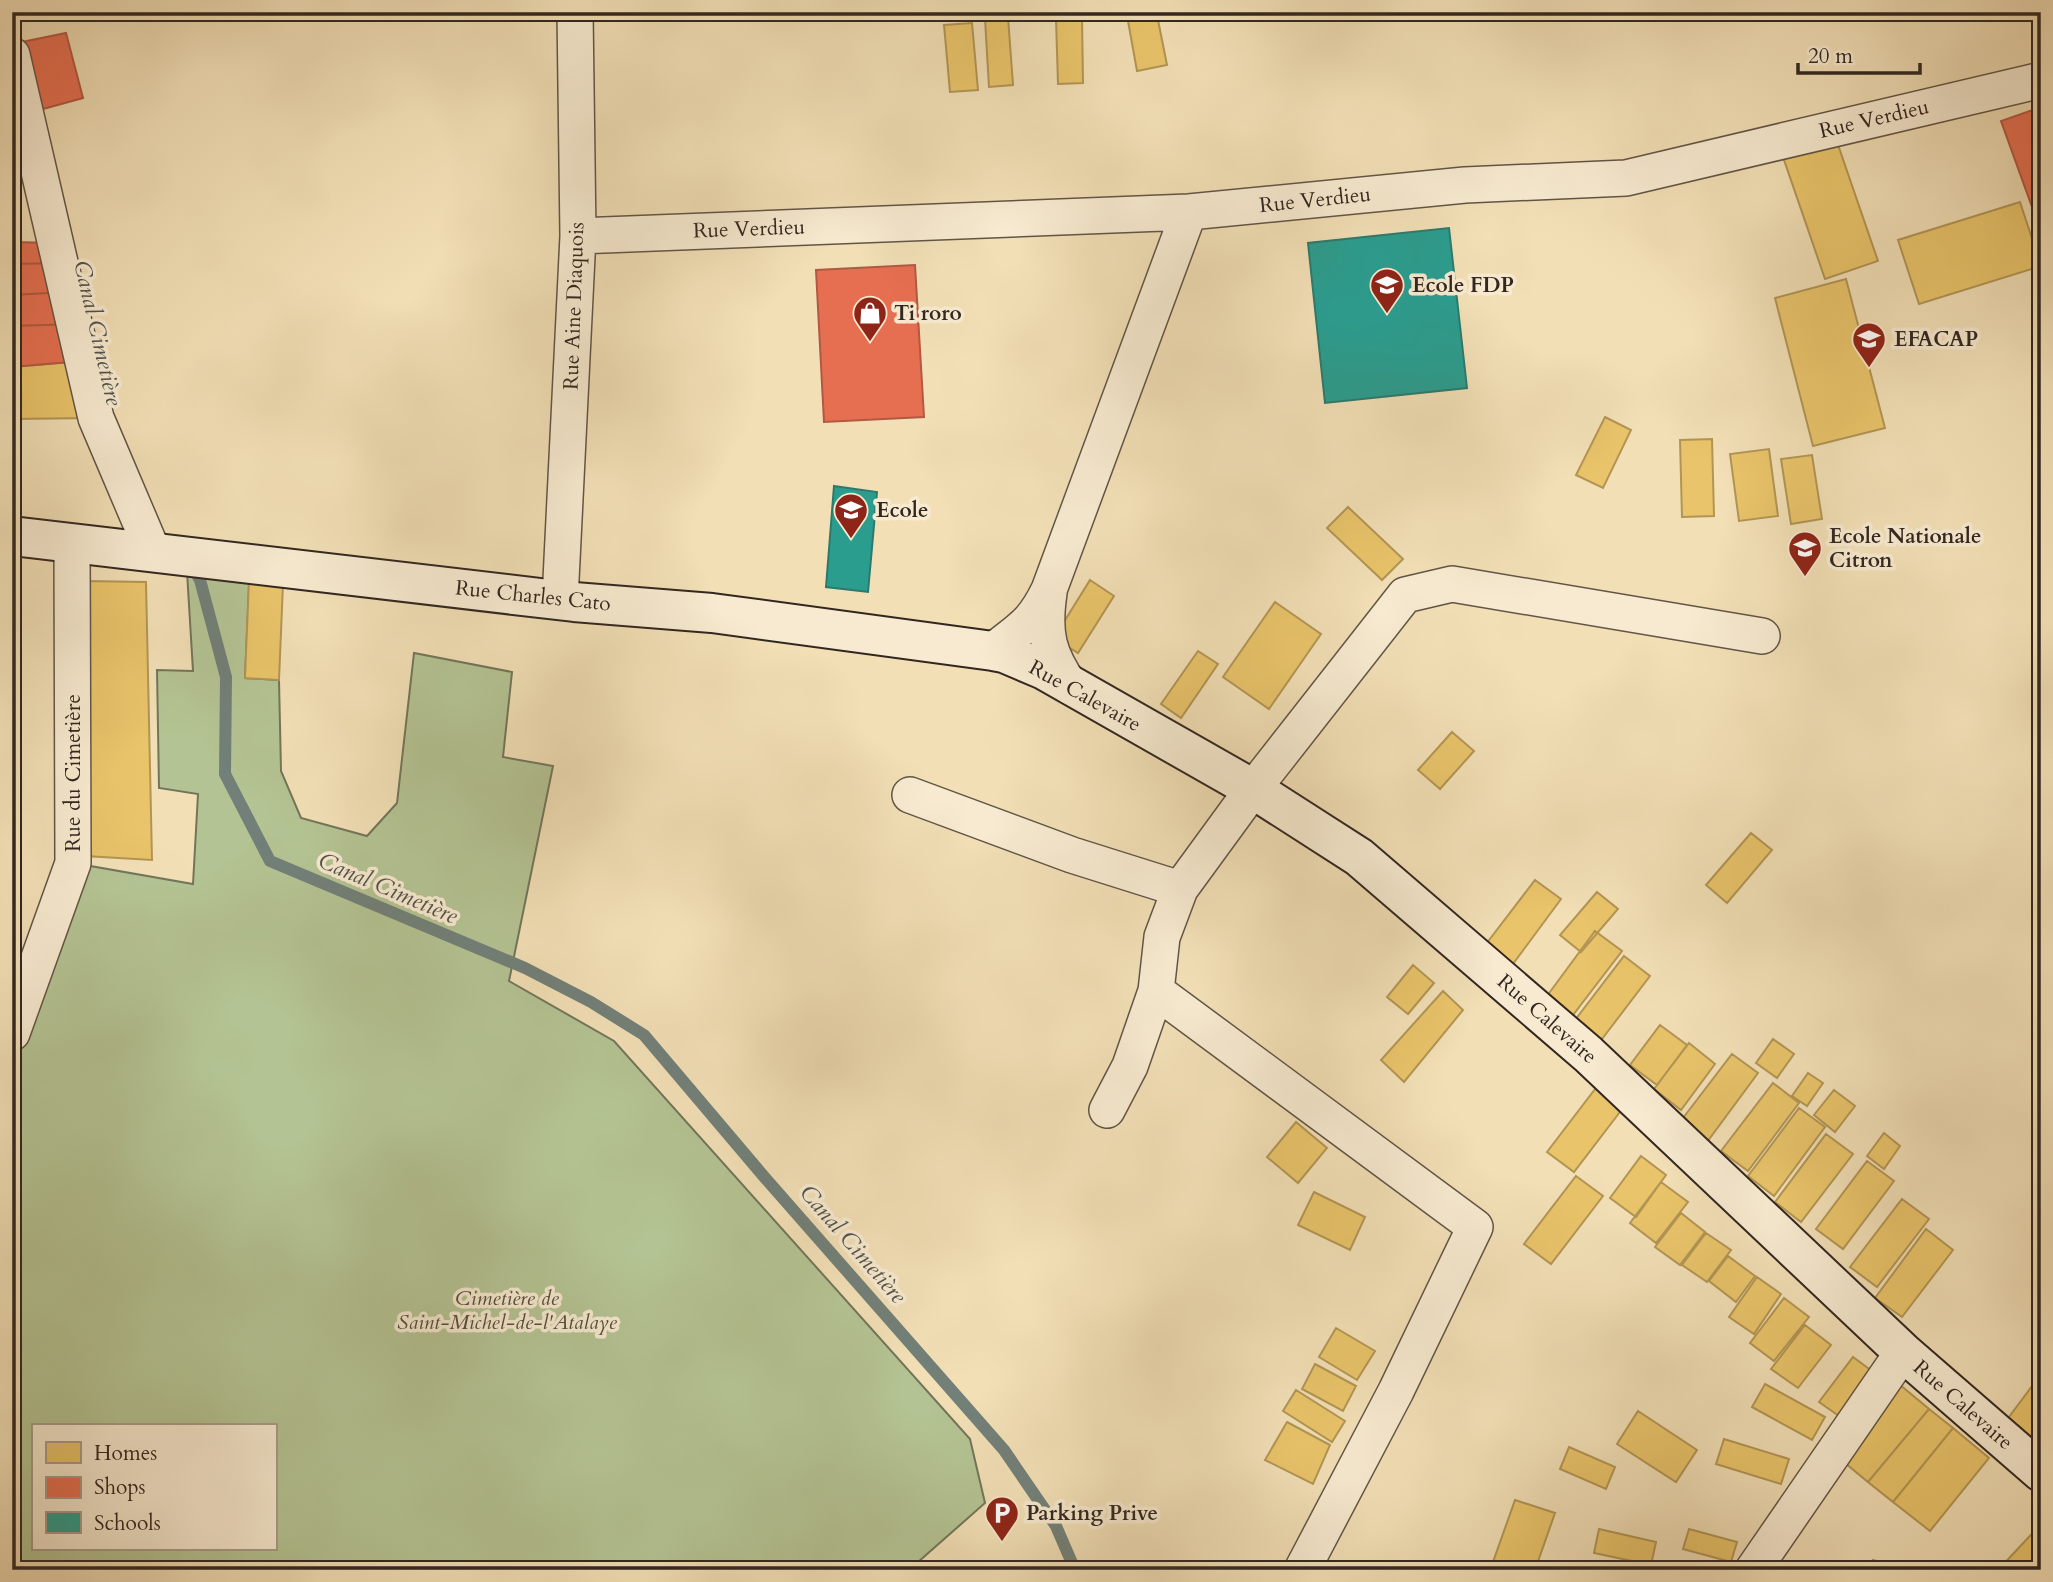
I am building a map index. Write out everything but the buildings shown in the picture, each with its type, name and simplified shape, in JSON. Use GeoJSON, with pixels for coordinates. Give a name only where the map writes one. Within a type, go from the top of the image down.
{"type":"FeatureCollection","features":[{"type":"Feature","properties":{"kind":"main road","name":"Rue Charles Cato"},"geometry":{"type":"LineString","coordinates":[[12,536],[560,600],[712,613],[993,651]]}},
{"type":"Feature","properties":{"kind":"main road","name":"Rue Calevaire"},"geometry":{"type":"LineString","coordinates":[[993,651],[1044,670],[1254,789],[1359,857],[1588,1054],[1903,1352],[2041,1472]]}},
{"type":"Feature","properties":{"kind":"street","name":"Rue Aine Diaquois"},"geometry":{"type":"LineString","coordinates":[[560,600],[578,236],[575,12]]}},
{"type":"Feature","properties":{"kind":"street"},"geometry":{"type":"LineString","coordinates":[[12,55],[96,418],[153,552]]}},
{"type":"Feature","properties":{"kind":"street","name":"Rue Verdieu"},"geometry":{"type":"LineString","coordinates":[[578,236],[1189,212],[1465,185],[1626,178],[2041,80]]}},
{"type":"Feature","properties":{"kind":"street"},"geometry":{"type":"LineString","coordinates":[[993,651],[1026,627],[1038,613],[1049,590],[1189,212]]}},
{"type":"Feature","properties":{"kind":"street","name":"Rue du Cimetière"},"geometry":{"type":"LineString","coordinates":[[12,1033],[74,863],[72,544]]}},
{"type":"Feature","properties":{"kind":"street"},"geometry":{"type":"LineString","coordinates":[[1107,1110],[1130,1066],[1156,991],[1162,937],[1180,889],[1405,594],[1452,584],[1762,636]]}},
{"type":"Feature","properties":{"kind":"street"},"geometry":{"type":"LineString","coordinates":[[1049,590],[1046,613],[1050,651],[1071,687]]}},
{"type":"Feature","properties":{"kind":"street"},"geometry":{"type":"LineString","coordinates":[[909,795],[1072,855],[1180,889]]}},
{"type":"Feature","properties":{"kind":"street"},"geometry":{"type":"LineString","coordinates":[[1156,991],[1475,1227],[1396,1391],[1302,1570]]}},
{"type":"Feature","properties":{"kind":"street"},"geometry":{"type":"LineString","coordinates":[[1753,1570],[1903,1352]]}},
{"type":"Feature","properties":{"kind":"green space","name":"Cimetière de Saint-Michel-de-l'Atalaye"},"geometry":{"type":"Polygon","coordinates":[[[186,555],[250,563],[245,678],[279,680],[281,771],[301,818],[367,836],[397,803],[414,653],[512,672],[503,757],[553,766],[509,981],[614,1041],[970,1439],[985,1503],[909,1570],[12,1570],[12,1033],[73,863],[193,884],[198,794],[159,788],[157,670],[193,671],[186,555]]]}},
{"type":"Feature","properties":{"kind":"waterway","name":"Canal Cimetière"},"geometry":{"type":"LineString","coordinates":[[191,564],[200,580],[226,677],[225,774],[270,861],[525,968],[591,1002],[644,1035],[766,1179],[1004,1450],[1056,1526],[1075,1570]]}},
{"type":"Feature","properties":{"kind":"place","name":"Ecole FDP"},"geometry":{"type":"Point","coordinates":[1387,315]}},
{"type":"Feature","properties":{"kind":"place","name":"Ti roro"},"geometry":{"type":"Point","coordinates":[870,343]}},
{"type":"Feature","properties":{"kind":"place","name":"EFACAP"},"geometry":{"type":"Point","coordinates":[1869,369]}},
{"type":"Feature","properties":{"kind":"place","name":"Ecole"},"geometry":{"type":"Point","coordinates":[851,540]}},
{"type":"Feature","properties":{"kind":"place","name":"Ecole Nationale Citron"},"geometry":{"type":"Point","coordinates":[1805,578]}},
{"type":"Feature","properties":{"kind":"place","name":"Parking Prive"},"geometry":{"type":"Point","coordinates":[1002,1543]}}]}
